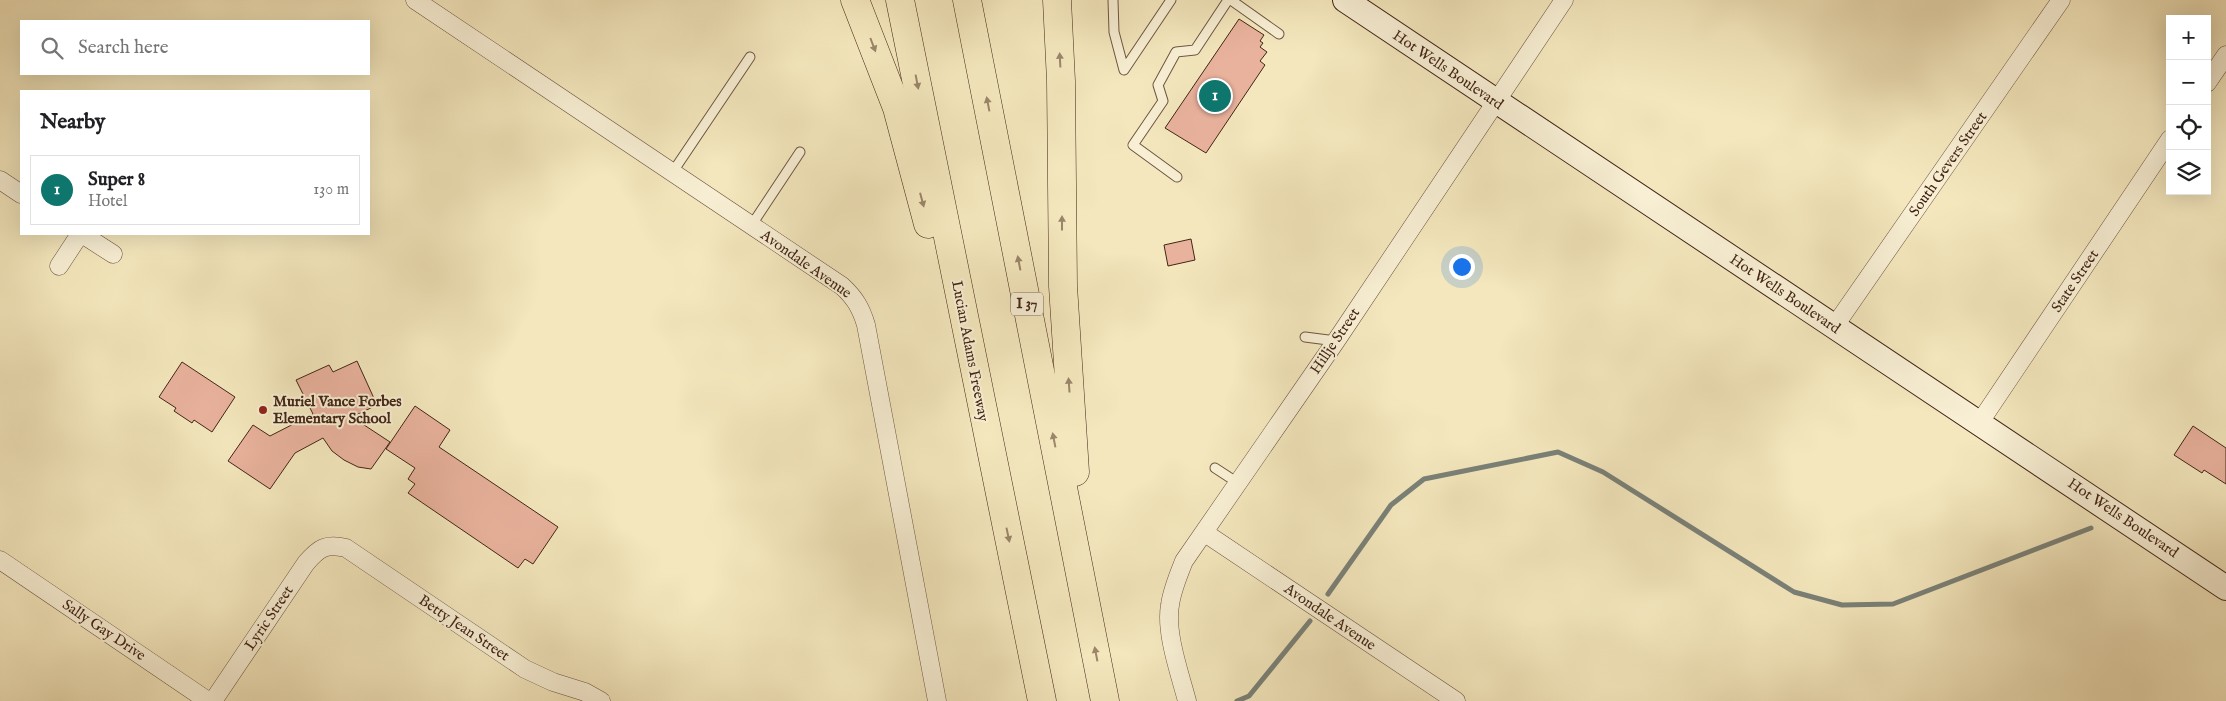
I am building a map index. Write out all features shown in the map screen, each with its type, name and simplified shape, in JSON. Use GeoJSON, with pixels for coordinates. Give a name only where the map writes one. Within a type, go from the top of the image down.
{"type":"FeatureCollection","features":[{"type":"Feature","properties":{"kind":"highway"},"geometry":{"type":"LineString","coordinates":[[855,0],[897,108],[998,488]]}},
{"type":"Feature","properties":{"kind":"highway","name":"Lucian Adams Freeway"},"geometry":{"type":"LineString","coordinates":[[900,0],[1042,701]]}},
{"type":"Feature","properties":{"kind":"highway","name":"I 37"},"geometry":{"type":"LineString","coordinates":[[967,0],[1105,701]]}},
{"type":"Feature","properties":{"kind":"highway"},"geometry":{"type":"LineString","coordinates":[[1057,0],[1061,81],[1063,286],[1087,608]]}},
{"type":"Feature","properties":{"kind":"street","name":"Avondale Avenue"},"geometry":{"type":"LineString","coordinates":[[414,0],[842,286],[854,297],[862,309],[937,701]]}},
{"type":"Feature","properties":{"kind":"street","name":"Hot Wells Boulevard"},"geometry":{"type":"LineString","coordinates":[[1345,0],[1834,327],[1980,422],[2226,588]]}},
{"type":"Feature","properties":{"kind":"street","name":"Hillje Street"},"geometry":{"type":"LineString","coordinates":[[1187,701],[1172,637],[1169,608],[1174,586],[1184,561],[1336,342],[1564,0]]}},
{"type":"Feature","properties":{"kind":"street","name":"South Gevers Street"},"geometry":{"type":"LineString","coordinates":[[1834,327],[2061,0]]}},
{"type":"Feature","properties":{"kind":"street"},"geometry":{"type":"LineString","coordinates":[[2211,77],[2226,55]]}},
{"type":"Feature","properties":{"kind":"street","name":"State Street"},"geometry":{"type":"LineString","coordinates":[[1980,422],[2166,145]]}},
{"type":"Feature","properties":{"kind":"street"},"geometry":{"type":"LineString","coordinates":[[0,180],[20,193]]}},
{"type":"Feature","properties":{"kind":"street"},"geometry":{"type":"LineString","coordinates":[[59,266],[80,235]]}},
{"type":"Feature","properties":{"kind":"street"},"geometry":{"type":"LineString","coordinates":[[83,235],[113,254]]}},
{"type":"Feature","properties":{"kind":"street","name":"Avondale Avenue"},"geometry":{"type":"LineString","coordinates":[[1205,533],[1456,701]]}},
{"type":"Feature","properties":{"kind":"street","name":"Lyric Street"},"geometry":{"type":"LineString","coordinates":[[213,701],[306,563],[319,550],[333,545]]}},
{"type":"Feature","properties":{"kind":"street","name":"Betty Jean Street"},"geometry":{"type":"LineString","coordinates":[[333,545],[346,548],[525,669],[553,682],[585,692],[601,701]]}},
{"type":"Feature","properties":{"kind":"street","name":"Sally Gay Drive"},"geometry":{"type":"LineString","coordinates":[[0,560],[208,701]]}},
{"type":"Feature","properties":{"kind":"lane"},"geometry":{"type":"LineString","coordinates":[[1113,0],[1114,32],[1124,70],[1171,0]]}},
{"type":"Feature","properties":{"kind":"lane"},"geometry":{"type":"LineString","coordinates":[[1177,177],[1133,145],[1162,101],[1158,85],[1176,52],[1195,50],[1230,0],[1279,34]]}},
{"type":"Feature","properties":{"kind":"lane"},"geometry":{"type":"LineString","coordinates":[[672,173],[750,57]]}},
{"type":"Feature","properties":{"kind":"lane"},"geometry":{"type":"LineString","coordinates":[[752,226],[800,152]]}},
{"type":"Feature","properties":{"kind":"lane"},"geometry":{"type":"LineString","coordinates":[[1305,337],[1336,342]]}},
{"type":"Feature","properties":{"kind":"lane"},"geometry":{"type":"LineString","coordinates":[[1215,468],[1238,483]]}},
{"type":"Feature","properties":{"kind":"building"},"geometry":{"type":"Polygon","coordinates":[[[1239,19],[1264,35],[1260,41],[1263,43],[1260,47],[1267,52],[1260,61],[1265,65],[1206,153],[1165,128],[1239,19]]]}},
{"type":"Feature","properties":{"kind":"building"},"geometry":{"type":"Polygon","coordinates":[[[1191,239],[1195,260],[1168,266],[1164,245],[1191,239]]]}},
{"type":"Feature","properties":{"kind":"building"},"geometry":{"type":"Polygon","coordinates":[[[357,361],[377,405],[352,417],[390,442],[371,469],[358,467],[344,460],[332,451],[323,438],[295,453],[270,489],[228,461],[253,425],[270,436],[313,414],[296,380],[329,365],[333,372],[357,361]]]}},
{"type":"Feature","properties":{"kind":"building"},"geometry":{"type":"Polygon","coordinates":[[[182,362],[235,397],[212,432],[194,420],[192,423],[174,411],[176,408],[159,397],[182,362]]]}},
{"type":"Feature","properties":{"kind":"building"},"geometry":{"type":"Polygon","coordinates":[[[415,406],[450,430],[439,447],[558,527],[533,564],[525,559],[518,568],[408,493],[415,484],[408,479],[415,468],[386,449],[415,406]]]}},
{"type":"Feature","properties":{"kind":"building"},"geometry":{"type":"Polygon","coordinates":[[[2193,426],[2226,448],[2226,484],[2204,470],[2202,473],[2174,455],[2193,426]]]}},
{"type":"Feature","properties":{"kind":"waterway"},"geometry":{"type":"LineString","coordinates":[[1328,594],[1391,505],[1424,479],[1558,452],[1603,472],[1794,592],[1842,605],[1893,604],[2091,528]]}},
{"type":"Feature","properties":{"kind":"waterway"},"geometry":{"type":"LineString","coordinates":[[1237,701],[1249,696],[1310,621]]}},
{"type":"Feature","properties":{"kind":"place","name":"Super 8"},"geometry":{"type":"Point","coordinates":[1215,96]}},
{"type":"Feature","properties":{"kind":"place","name":"Muriel Vance Forbes Elementary School"},"geometry":{"type":"Point","coordinates":[263,410]}}]}
